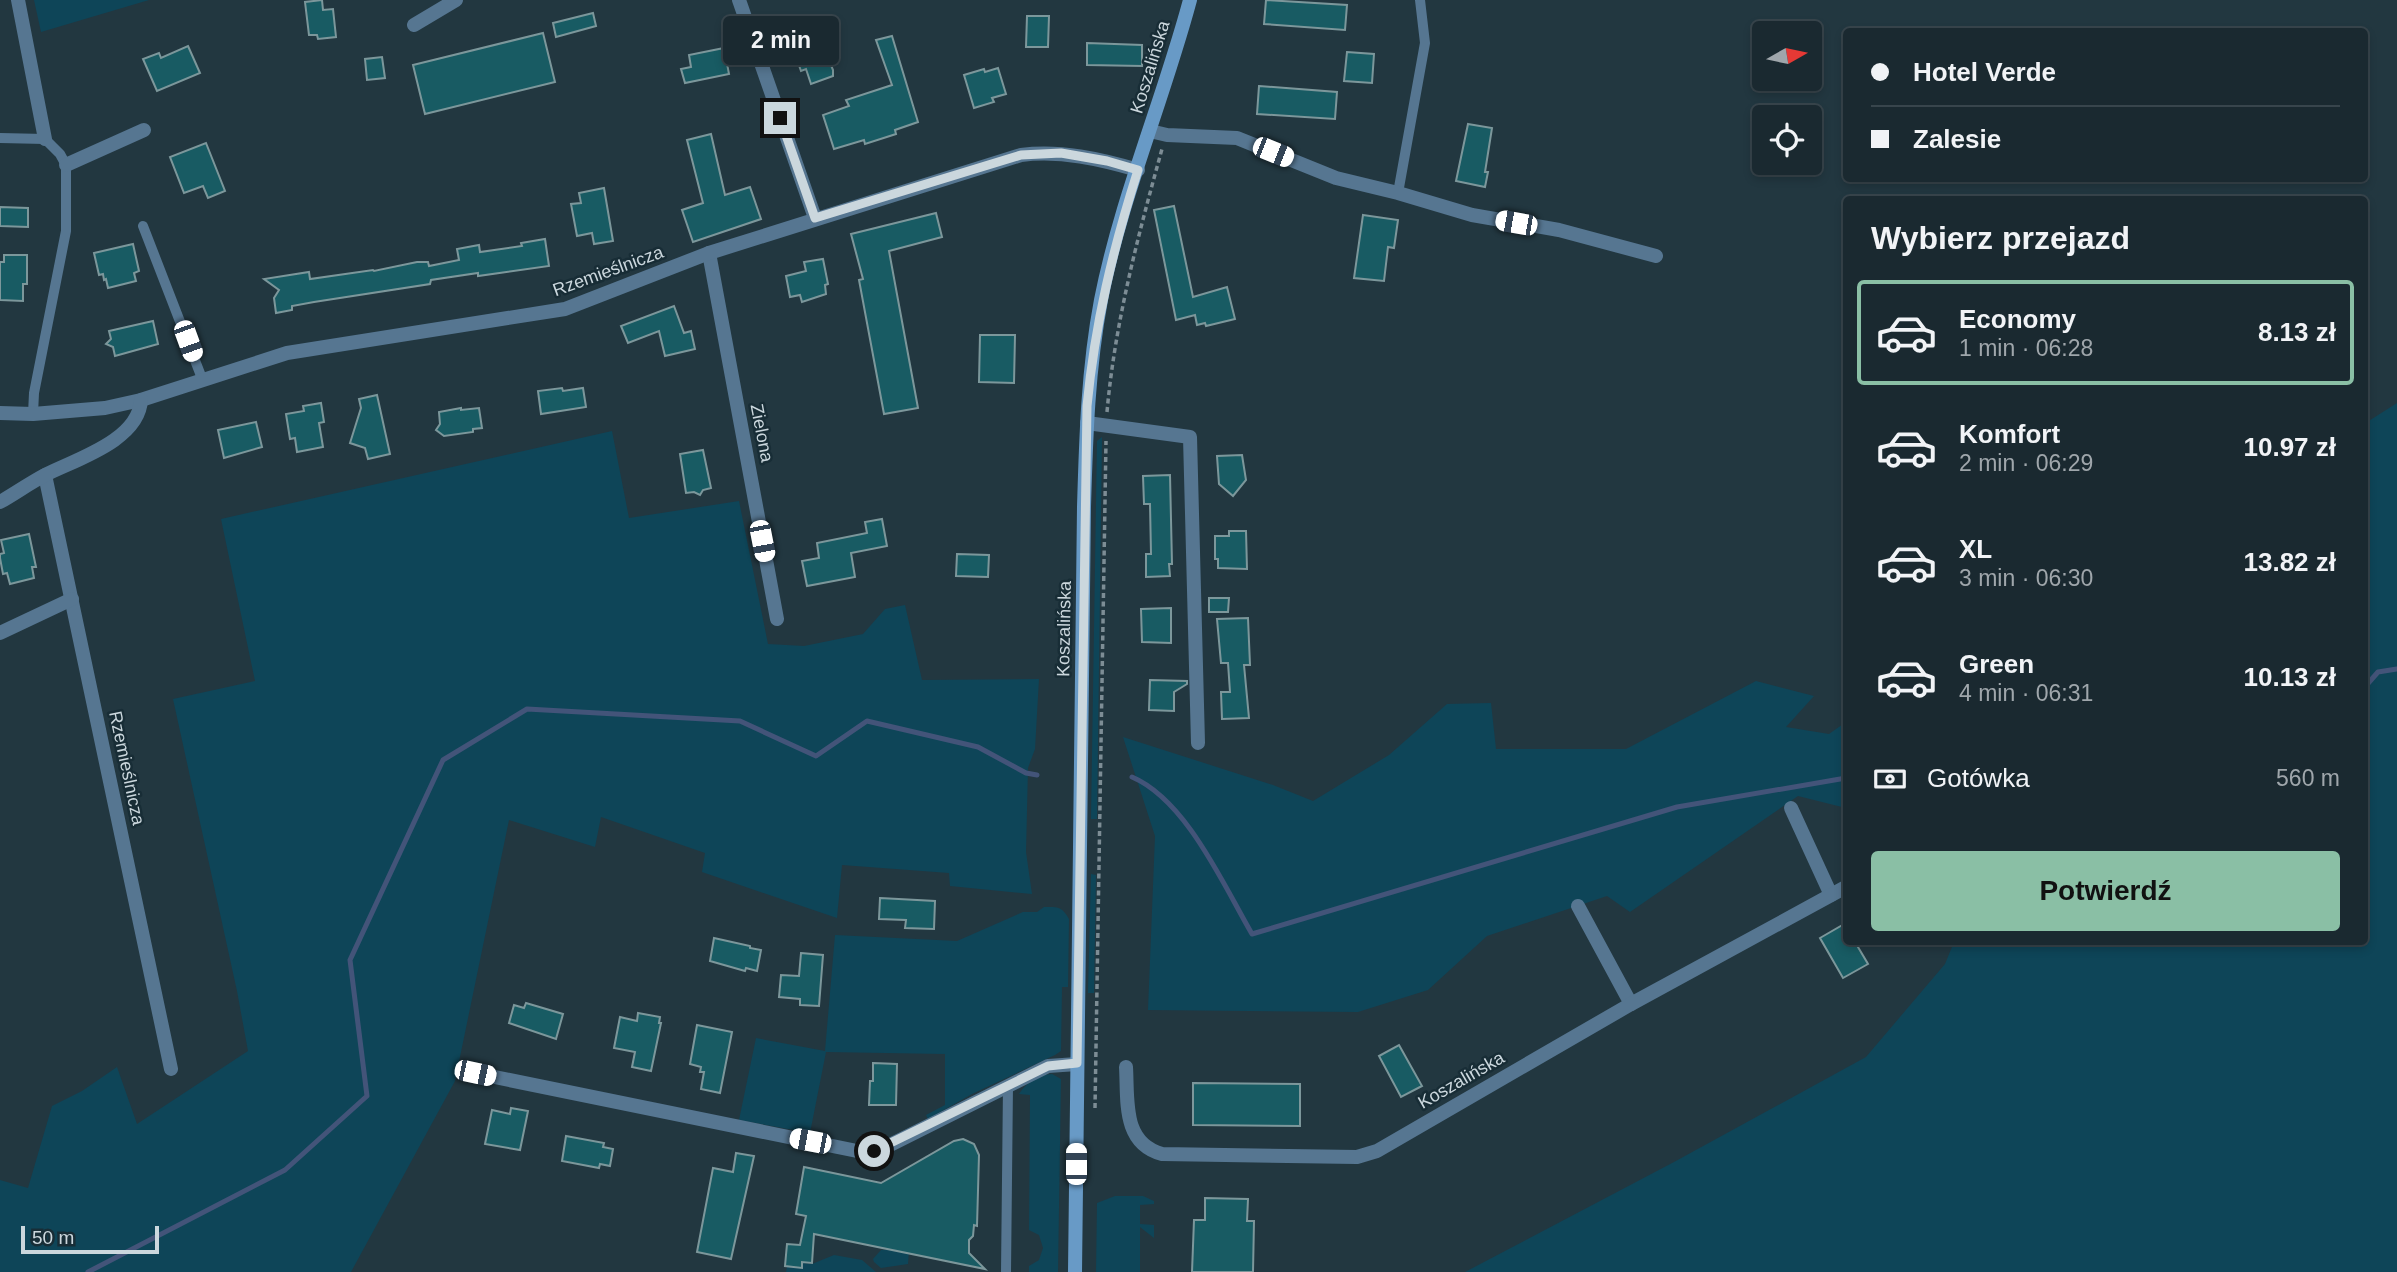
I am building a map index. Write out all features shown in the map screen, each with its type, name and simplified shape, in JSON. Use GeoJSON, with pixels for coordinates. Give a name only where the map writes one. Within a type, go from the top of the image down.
{"type":"FeatureCollection","features":[{"type":"Feature","properties":{"kind":"main road","name":"Koszalińska"},"geometry":{"type":"LineString","coordinates":[[1075,1272],[1087,423],[1092,354],[1112,253],[1190,0]]}},
{"type":"Feature","properties":{"kind":"street"},"geometry":{"type":"LineString","coordinates":[[18,0],[45,139]]}},
{"type":"Feature","properties":{"kind":"street"},"geometry":{"type":"LineString","coordinates":[[414,25],[456,0]]}},
{"type":"Feature","properties":{"kind":"street"},"geometry":{"type":"LineString","coordinates":[[739,0],[815,218]]}},
{"type":"Feature","properties":{"kind":"street"},"geometry":{"type":"LineString","coordinates":[[66,165],[144,131]]}},
{"type":"Feature","properties":{"kind":"street"},"geometry":{"type":"LineString","coordinates":[[1150,131],[1167,135],[1237,138],[1336,178],[1472,215],[1559,230],[1656,256]]}},
{"type":"Feature","properties":{"kind":"street","name":"Rzemieślnicza"},"geometry":{"type":"LineString","coordinates":[[0,413],[33,414],[105,408],[202,381],[259,360],[315,347],[565,309],[709,253],[1021,155],[1061,153],[1107,161],[1138,170]]}},
{"type":"Feature","properties":{"kind":"street","name":"Zielona"},"geometry":{"type":"LineString","coordinates":[[709,253],[777,619]]}},
{"type":"Feature","properties":{"kind":"street"},"geometry":{"type":"LineString","coordinates":[[0,502],[45,475],[105,447],[122,435],[133,422],[141,400]]}},
{"type":"Feature","properties":{"kind":"street"},"geometry":{"type":"LineString","coordinates":[[1087,423],[1190,437],[1198,743]]}},
{"type":"Feature","properties":{"kind":"street","name":"Rzemieślnicza"},"geometry":{"type":"LineString","coordinates":[[45,475],[171,1069]]}},
{"type":"Feature","properties":{"kind":"street"},"geometry":{"type":"LineString","coordinates":[[0,633],[72,600]]}},
{"type":"Feature","properties":{"kind":"street","name":"Koszalińska"},"geometry":{"type":"LineString","coordinates":[[1126,1067],[1129,1120],[1133,1132],[1151,1151],[1162,1154],[1357,1157],[1377,1151],[1631,1004],[1837,892],[1791,808]]}},
{"type":"Feature","properties":{"kind":"street"},"geometry":{"type":"LineString","coordinates":[[1578,906],[1631,1004]]}},
{"type":"Feature","properties":{"kind":"street"},"geometry":{"type":"LineString","coordinates":[[475,1073],[862,1152],[886,1147],[1048,1066],[1077,1063]]}},
{"type":"Feature","properties":{"kind":"lane"},"geometry":{"type":"LineString","coordinates":[[1398,193],[1425,43],[1420,0]]}},
{"type":"Feature","properties":{"kind":"lane"},"geometry":{"type":"LineString","coordinates":[[0,138],[45,139],[60,154],[66,165],[66,231],[34,393],[33,414]]}},
{"type":"Feature","properties":{"kind":"lane"},"geometry":{"type":"LineString","coordinates":[[143,226],[202,381]]}},
{"type":"Feature","properties":{"kind":"lane"},"geometry":{"type":"LineString","coordinates":[[1006,1272],[1008,1085]]}},
{"type":"Feature","properties":{"kind":"path"},"geometry":{"type":"LineString","coordinates":[[1095,1116],[1106,425],[1113,356],[1123,301],[1167,135]]}},
{"type":"Feature","properties":{"kind":"shaded area"},"geometry":{"type":"Polygon","coordinates":[[[34,0],[149,0],[41,32],[34,0]]]}},
{"type":"Feature","properties":{"kind":"shaded area"},"geometry":{"type":"Polygon","coordinates":[[[2397,403],[2397,1272],[1465,1272],[1866,1057],[1945,964],[1953,945],[2368,945],[2368,421],[2397,403]]]}},
{"type":"Feature","properties":{"kind":"shaded area"},"geometry":{"type":"Polygon","coordinates":[[[612,431],[629,518],[739,501],[768,644],[804,646],[863,634],[885,609],[905,605],[922,680],[1039,679],[1035,749],[1028,768],[1026,852],[1032,894],[950,886],[949,873],[842,865],[837,918],[702,872],[705,853],[601,817],[595,847],[509,820],[455,1081],[351,1272],[0,1272],[0,1180],[28,1188],[52,1106],[82,1091],[117,1067],[137,1124],[248,1051],[173,699],[255,681],[221,519],[612,431]]]}},
{"type":"Feature","properties":{"kind":"shaded area"},"geometry":{"type":"Polygon","coordinates":[[[1102,437],[1097,819],[1091,819],[1097,441],[1102,437]]]}},
{"type":"Feature","properties":{"kind":"shaded area"},"geometry":{"type":"Polygon","coordinates":[[[1756,681],[1814,696],[1786,727],[1829,734],[1843,724],[1843,807],[1798,796],[1630,912],[1607,896],[1487,936],[1428,990],[1358,1012],[1148,1010],[1155,836],[1123,737],[1273,785],[1313,801],[1389,755],[1447,704],[1491,703],[1496,749],[1626,749],[1756,681]]]}},
{"type":"Feature","properties":{"kind":"shaded area"},"geometry":{"type":"Polygon","coordinates":[[[1091,874],[1096,875],[1094,993],[1088,993],[1091,874]]]}},
{"type":"Feature","properties":{"kind":"shaded area"},"geometry":{"type":"Polygon","coordinates":[[[1044,907],[1059,908],[1069,919],[1068,987],[1062,987],[1061,1051],[972,1094],[928,1119],[926,1115],[945,1105],[945,1054],[826,1052],[810,1133],[739,1120],[756,1038],[825,1051],[835,935],[957,941],[1023,912],[1037,912],[1044,907]]]}},
{"type":"Feature","properties":{"kind":"shaded area"},"geometry":{"type":"Polygon","coordinates":[[[1052,1074],[1061,1079],[1058,1272],[1029,1272],[1029,1266],[1039,1260],[1043,1248],[1039,1235],[1029,1230],[1030,1095],[1019,1094],[1033,1080],[1052,1074]]]}},
{"type":"Feature","properties":{"kind":"shaded area"},"geometry":{"type":"Polygon","coordinates":[[[1115,1196],[1143,1196],[1154,1201],[1154,1204],[1140,1205],[1140,1224],[1154,1225],[1154,1238],[1140,1227],[1140,1272],[1096,1272],[1097,1203],[1115,1196]]]}},
{"type":"Feature","properties":{"kind":"shaded area"},"geometry":{"type":"Polygon","coordinates":[[[881,1250],[909,1250],[908,1264],[881,1268],[873,1259],[881,1250]]]}},
{"type":"Feature","properties":{"kind":"shaded area"},"geometry":{"type":"Polygon","coordinates":[[[834,1255],[862,1260],[876,1272],[786,1272],[787,1267],[802,1268],[803,1263],[812,1264],[834,1255]]]}},
{"type":"Feature","properties":{"kind":"building"},"geometry":{"type":"Polygon","coordinates":[[[322,0],[323,10],[333,9],[336,37],[318,39],[317,35],[309,35],[305,2],[322,0]]]}},
{"type":"Feature","properties":{"kind":"building"},"geometry":{"type":"Polygon","coordinates":[[[1266,0],[1347,5],[1345,30],[1264,24],[1266,0]]]}},
{"type":"Feature","properties":{"kind":"building"},"geometry":{"type":"Polygon","coordinates":[[[593,13],[596,26],[556,37],[553,23],[593,13]]]}},
{"type":"Feature","properties":{"kind":"building"},"geometry":{"type":"Polygon","coordinates":[[[1027,16],[1049,16],[1048,47],[1026,47],[1027,16]]]}},
{"type":"Feature","properties":{"kind":"building"},"geometry":{"type":"Polygon","coordinates":[[[817,31],[833,76],[811,84],[806,69],[801,71],[794,51],[798,49],[794,40],[817,31]]]}},
{"type":"Feature","properties":{"kind":"building"},"geometry":{"type":"Polygon","coordinates":[[[543,33],[555,82],[425,114],[413,65],[543,33]]]}},
{"type":"Feature","properties":{"kind":"building"},"geometry":{"type":"Polygon","coordinates":[[[892,36],[918,122],[895,130],[896,134],[865,144],[864,140],[834,149],[823,115],[849,106],[846,100],[892,85],[876,40],[892,36]]]}},
{"type":"Feature","properties":{"kind":"building"},"geometry":{"type":"Polygon","coordinates":[[[1087,43],[1142,45],[1142,66],[1087,65],[1087,43]]]}},
{"type":"Feature","properties":{"kind":"building"},"geometry":{"type":"Polygon","coordinates":[[[188,46],[200,73],[157,91],[143,59],[159,53],[161,58],[188,46]]]}},
{"type":"Feature","properties":{"kind":"building"},"geometry":{"type":"Polygon","coordinates":[[[724,48],[729,74],[685,83],[681,69],[691,67],[689,55],[724,48]]]}},
{"type":"Feature","properties":{"kind":"building"},"geometry":{"type":"Polygon","coordinates":[[[1347,52],[1374,54],[1372,83],[1344,81],[1347,52]]]}},
{"type":"Feature","properties":{"kind":"building"},"geometry":{"type":"Polygon","coordinates":[[[382,57],[385,78],[367,80],[365,59],[382,57]]]}},
{"type":"Feature","properties":{"kind":"building"},"geometry":{"type":"Polygon","coordinates":[[[998,68],[1006,94],[992,98],[994,102],[974,108],[964,75],[998,68]]]}},
{"type":"Feature","properties":{"kind":"building"},"geometry":{"type":"Polygon","coordinates":[[[1259,86],[1337,92],[1335,119],[1257,114],[1259,86]]]}},
{"type":"Feature","properties":{"kind":"building"},"geometry":{"type":"Polygon","coordinates":[[[1468,124],[1492,128],[1485,187],[1456,181],[1468,124]]]}},
{"type":"Feature","properties":{"kind":"building"},"geometry":{"type":"Polygon","coordinates":[[[711,134],[725,195],[750,187],[761,219],[693,242],[682,210],[703,203],[687,140],[711,134]]]}},
{"type":"Feature","properties":{"kind":"building"},"geometry":{"type":"Polygon","coordinates":[[[206,143],[225,191],[208,198],[203,186],[184,193],[170,157],[206,143]]]}},
{"type":"Feature","properties":{"kind":"building"},"geometry":{"type":"Polygon","coordinates":[[[604,188],[613,241],[594,244],[592,233],[577,236],[571,204],[581,203],[579,193],[604,188]]]}},
{"type":"Feature","properties":{"kind":"building"},"geometry":{"type":"Polygon","coordinates":[[[1174,206],[1193,297],[1227,287],[1235,319],[1206,326],[1205,323],[1197,325],[1195,315],[1176,320],[1154,210],[1174,206]]]}},
{"type":"Feature","properties":{"kind":"building"},"geometry":{"type":"Polygon","coordinates":[[[0,207],[28,208],[28,227],[0,226],[0,207]]]}},
{"type":"Feature","properties":{"kind":"building"},"geometry":{"type":"Polygon","coordinates":[[[936,213],[942,237],[889,251],[918,408],[884,414],[859,280],[863,279],[851,234],[936,213]]]}},
{"type":"Feature","properties":{"kind":"building"},"geometry":{"type":"Polygon","coordinates":[[[1363,215],[1398,220],[1394,248],[1388,247],[1384,281],[1354,278],[1363,215]]]}},
{"type":"Feature","properties":{"kind":"building"},"geometry":{"type":"Polygon","coordinates":[[[545,239],[549,266],[431,280],[430,284],[292,306],[292,310],[276,313],[274,298],[279,290],[264,279],[309,272],[310,279],[374,271],[417,262],[428,262],[429,266],[459,260],[457,249],[479,245],[480,252],[522,246],[521,243],[545,239]]]}},
{"type":"Feature","properties":{"kind":"building"},"geometry":{"type":"Polygon","coordinates":[[[133,244],[139,271],[134,273],[136,281],[108,288],[103,274],[99,275],[94,253],[133,244]]]}},
{"type":"Feature","properties":{"kind":"building"},"geometry":{"type":"Polygon","coordinates":[[[4,255],[27,255],[27,284],[23,284],[23,301],[0,300],[0,262],[4,262],[4,255]]]}},
{"type":"Feature","properties":{"kind":"building"},"geometry":{"type":"Polygon","coordinates":[[[823,259],[828,284],[825,285],[826,294],[802,302],[800,295],[790,297],[786,276],[806,271],[804,262],[823,259]]]}},
{"type":"Feature","properties":{"kind":"building"},"geometry":{"type":"Polygon","coordinates":[[[674,306],[684,333],[691,331],[695,349],[665,356],[659,331],[628,343],[621,326],[674,306]]]}},
{"type":"Feature","properties":{"kind":"building"},"geometry":{"type":"Polygon","coordinates":[[[153,321],[158,344],[115,356],[113,347],[106,344],[111,339],[109,331],[153,321]]]}},
{"type":"Feature","properties":{"kind":"building"},"geometry":{"type":"Polygon","coordinates":[[[980,335],[1015,335],[1014,383],[979,382],[980,335]]]}},
{"type":"Feature","properties":{"kind":"building"},"geometry":{"type":"Polygon","coordinates":[[[562,388],[563,391],[583,388],[586,407],[541,414],[538,391],[562,388]]]}},
{"type":"Feature","properties":{"kind":"building"},"geometry":{"type":"Polygon","coordinates":[[[377,395],[390,454],[368,459],[365,448],[350,443],[361,408],[359,399],[377,395]]]}},
{"type":"Feature","properties":{"kind":"building"},"geometry":{"type":"Polygon","coordinates":[[[321,403],[324,422],[319,423],[323,447],[297,452],[295,438],[290,439],[286,414],[304,411],[303,406],[321,403]]]}},
{"type":"Feature","properties":{"kind":"building"},"geometry":{"type":"Polygon","coordinates":[[[479,408],[482,428],[444,436],[436,430],[440,424],[439,412],[479,408]]]}},
{"type":"Feature","properties":{"kind":"building"},"geometry":{"type":"Polygon","coordinates":[[[256,422],[262,447],[224,458],[218,430],[256,422]]]}},
{"type":"Feature","properties":{"kind":"building"},"geometry":{"type":"Polygon","coordinates":[[[703,450],[711,488],[703,490],[700,495],[694,492],[686,493],[680,454],[703,450]]]}},
{"type":"Feature","properties":{"kind":"building"},"geometry":{"type":"Polygon","coordinates":[[[1242,455],[1246,480],[1233,496],[1219,484],[1217,456],[1242,455]]]}},
{"type":"Feature","properties":{"kind":"building"},"geometry":{"type":"Polygon","coordinates":[[[1170,475],[1170,576],[1146,577],[1146,554],[1151,554],[1150,504],[1144,504],[1143,476],[1170,475]]]}},
{"type":"Feature","properties":{"kind":"building"},"geometry":{"type":"Polygon","coordinates":[[[882,519],[887,546],[851,553],[855,577],[807,586],[802,561],[819,558],[817,543],[867,533],[865,522],[882,519]]]}},
{"type":"Feature","properties":{"kind":"building"},"geometry":{"type":"Polygon","coordinates":[[[1229,531],[1246,531],[1247,569],[1218,568],[1218,559],[1215,559],[1215,536],[1229,536],[1229,531]]]}},
{"type":"Feature","properties":{"kind":"building"},"geometry":{"type":"Polygon","coordinates":[[[29,534],[36,567],[32,567],[34,578],[10,584],[7,573],[3,574],[0,554],[4,553],[1,540],[29,534]]]}},
{"type":"Feature","properties":{"kind":"building"},"geometry":{"type":"Polygon","coordinates":[[[957,554],[989,555],[988,577],[956,576],[957,554]]]}},
{"type":"Feature","properties":{"kind":"building"},"geometry":{"type":"Polygon","coordinates":[[[1209,598],[1229,598],[1228,612],[1209,612],[1209,598]]]}},
{"type":"Feature","properties":{"kind":"building"},"geometry":{"type":"Polygon","coordinates":[[[1171,608],[1171,643],[1142,642],[1141,609],[1171,608]]]}},
{"type":"Feature","properties":{"kind":"building"},"geometry":{"type":"Polygon","coordinates":[[[1248,618],[1250,665],[1244,665],[1249,718],[1222,719],[1221,692],[1230,692],[1228,663],[1221,663],[1217,619],[1248,618]]]}},
{"type":"Feature","properties":{"kind":"building"},"geometry":{"type":"Polygon","coordinates":[[[1150,680],[1187,681],[1187,684],[1174,692],[1174,711],[1149,710],[1150,680]]]}},
{"type":"Feature","properties":{"kind":"building"},"geometry":{"type":"Polygon","coordinates":[[[880,898],[935,901],[934,929],[905,928],[906,920],[879,919],[880,898]]]}},
{"type":"Feature","properties":{"kind":"building"},"geometry":{"type":"Polygon","coordinates":[[[1843,925],[1843,945],[1857,945],[1868,964],[1843,978],[1820,938],[1843,925]]]}},
{"type":"Feature","properties":{"kind":"building"},"geometry":{"type":"Polygon","coordinates":[[[714,938],[761,950],[757,971],[746,968],[745,971],[710,961],[714,938]]]}},
{"type":"Feature","properties":{"kind":"building"},"geometry":{"type":"Polygon","coordinates":[[[801,953],[823,955],[819,1006],[800,1005],[800,999],[779,997],[781,975],[799,976],[801,953]]]}},
{"type":"Feature","properties":{"kind":"building"},"geometry":{"type":"Polygon","coordinates":[[[526,1003],[563,1014],[556,1039],[509,1023],[514,1005],[524,1008],[526,1003]]]}},
{"type":"Feature","properties":{"kind":"building"},"geometry":{"type":"Polygon","coordinates":[[[638,1013],[660,1017],[651,1071],[632,1067],[635,1052],[614,1048],[620,1017],[637,1021],[638,1013]]]}},
{"type":"Feature","properties":{"kind":"building"},"geometry":{"type":"Polygon","coordinates":[[[697,1025],[732,1032],[720,1093],[701,1089],[704,1072],[700,1072],[701,1067],[690,1064],[697,1025]]]}},
{"type":"Feature","properties":{"kind":"building"},"geometry":{"type":"Polygon","coordinates":[[[1399,1045],[1422,1086],[1401,1097],[1379,1056],[1399,1045]]]}},
{"type":"Feature","properties":{"kind":"building"},"geometry":{"type":"Polygon","coordinates":[[[873,1063],[897,1064],[896,1105],[869,1105],[873,1063]]]}},
{"type":"Feature","properties":{"kind":"building"},"geometry":{"type":"Polygon","coordinates":[[[1193,1083],[1300,1084],[1300,1126],[1193,1125],[1193,1083]]]}},
{"type":"Feature","properties":{"kind":"building"},"geometry":{"type":"Polygon","coordinates":[[[511,1108],[528,1111],[520,1150],[485,1144],[492,1110],[510,1114],[511,1108]]]}},
{"type":"Feature","properties":{"kind":"building"},"geometry":{"type":"Polygon","coordinates":[[[566,1136],[604,1143],[603,1147],[613,1149],[610,1166],[600,1164],[599,1168],[562,1161],[566,1136]]]}},
{"type":"Feature","properties":{"kind":"building"},"geometry":{"type":"Polygon","coordinates":[[[963,1139],[974,1144],[979,1155],[977,1226],[974,1225],[973,1236],[969,1240],[969,1253],[985,1269],[814,1234],[812,1263],[802,1262],[802,1268],[785,1266],[787,1244],[800,1245],[806,1216],[796,1214],[804,1167],[881,1183],[954,1141],[963,1139]]]}},
{"type":"Feature","properties":{"kind":"building"},"geometry":{"type":"Polygon","coordinates":[[[736,1153],[754,1156],[731,1259],[697,1252],[713,1168],[733,1172],[736,1153]]]}},
{"type":"Feature","properties":{"kind":"building"},"geometry":{"type":"Polygon","coordinates":[[[1205,1198],[1248,1199],[1247,1221],[1254,1221],[1253,1272],[1192,1272],[1194,1220],[1205,1220],[1205,1198]]]}},
{"type":"Feature","properties":{"kind":"waterway"},"geometry":{"type":"LineString","coordinates":[[2368,683],[2378,672],[2397,669]]}},
{"type":"Feature","properties":{"kind":"waterway"},"geometry":{"type":"LineString","coordinates":[[88,1272],[285,1170],[367,1096],[350,960],[443,760],[527,709],[740,721],[816,756],[867,721],[978,747],[1026,773],[1037,775]]}},
{"type":"Feature","properties":{"kind":"waterway"},"geometry":{"type":"LineString","coordinates":[[1132,777],[1151,788],[1186,824],[1216,868],[1252,934],[1677,807],[1843,779]]}},
{"type":"Feature","properties":{"kind":"route"},"geometry":{"type":"LineString","coordinates":[[780,118],[815,218],[1021,155],[1061,153],[1107,161],[1138,170],[1112,253],[1101,301],[1087,406],[1077,1063],[1048,1066],[874,1151]]}}]}
